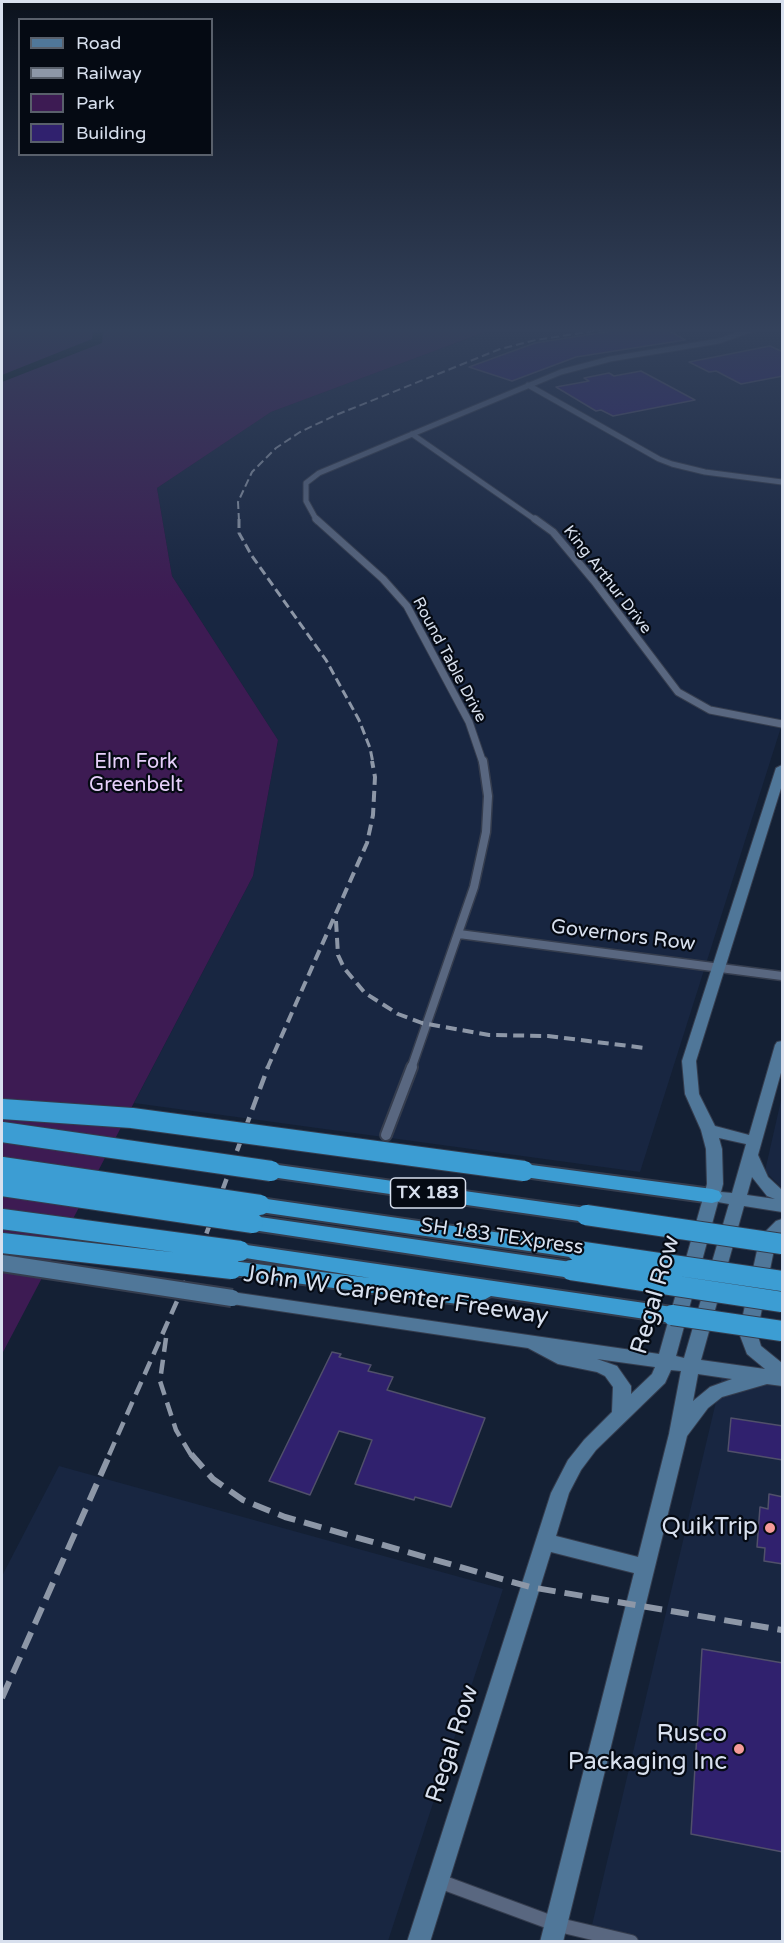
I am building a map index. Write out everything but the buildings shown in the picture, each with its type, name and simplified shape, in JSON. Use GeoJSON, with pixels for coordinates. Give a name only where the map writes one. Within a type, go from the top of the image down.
{"type":"FeatureCollection","features":[{"type":"Feature","properties":{"kind":"highway"},"geometry":{"type":"LineString","coordinates":[[2,1109],[132,1118],[712,1196]]}},
{"type":"Feature","properties":{"kind":"highway","name":"TX 183"},"geometry":{"type":"LineString","coordinates":[[2,1132],[783,1244]]}},
{"type":"Feature","properties":{"kind":"highway","name":"SH 183 TEXpress"},"geometry":{"type":"LineString","coordinates":[[2,1167],[257,1214]]}},
{"type":"Feature","properties":{"kind":"highway","name":"SH 183 TEXpress"},"geometry":{"type":"LineString","coordinates":[[2,1186],[257,1214],[574,1260],[783,1281]]}},
{"type":"Feature","properties":{"kind":"highway","name":"John W Carpenter Freeway"},"geometry":{"type":"LineString","coordinates":[[2,1219],[458,1296],[513,1292],[783,1330]]}},
{"type":"Feature","properties":{"kind":"highway"},"geometry":{"type":"LineString","coordinates":[[2,1243],[236,1260]]}},
{"type":"Feature","properties":{"kind":"highway","name":"SH 183 TEXpress"},"geometry":{"type":"LineString","coordinates":[[574,1260],[783,1302]]}},
{"type":"Feature","properties":{"kind":"main road","name":"Regal Row"},"geometry":{"type":"LineString","coordinates":[[418,1941],[560,1493],[574,1465],[590,1445],[659,1378],[666,1361],[712,1196],[715,1170],[710,1130],[692,1094],[689,1061],[783,768]]}},
{"type":"Feature","properties":{"kind":"main road"},"geometry":{"type":"LineString","coordinates":[[553,1933],[678,1434],[691,1365],[783,1045]]}},
{"type":"Feature","properties":{"kind":"main road"},"geometry":{"type":"LineString","coordinates":[[710,1130],[752,1149],[761,1180],[773,1192],[783,1196]]}},
{"type":"Feature","properties":{"kind":"main road"},"geometry":{"type":"LineString","coordinates":[[712,1196],[783,1206]]}},
{"type":"Feature","properties":{"kind":"main road"},"geometry":{"type":"LineString","coordinates":[[780,1376],[753,1349],[748,1333],[768,1237],[783,1225]]}},
{"type":"Feature","properties":{"kind":"main road","name":"John W Carpenter Freeway"},"geometry":{"type":"LineString","coordinates":[[2,1263],[691,1365],[780,1376]]}},
{"type":"Feature","properties":{"kind":"main road"},"geometry":{"type":"LineString","coordinates":[[527,1340],[553,1355],[610,1371],[622,1386],[621,1415]]}},
{"type":"Feature","properties":{"kind":"main road"},"geometry":{"type":"LineString","coordinates":[[678,1434],[702,1403],[716,1392],[737,1384],[780,1376]]}},
{"type":"Feature","properties":{"kind":"main road"},"geometry":{"type":"LineString","coordinates":[[545,1542],[644,1567]]}},
{"type":"Feature","properties":{"kind":"street","name":"Round Table Drive"},"geometry":{"type":"LineString","coordinates":[[386,1135],[427,1027],[479,869],[486,831],[488,788],[478,744],[464,712],[403,601],[383,579],[318,522],[305,498],[306,483],[314,476],[448,419]]}},
{"type":"Feature","properties":{"kind":"street"},"geometry":{"type":"LineString","coordinates":[[588,419],[665,462],[705,472],[783,482]]}},
{"type":"Feature","properties":{"kind":"street","name":"King Arthur Drive"},"geometry":{"type":"LineString","coordinates":[[412,434],[553,532],[593,579],[678,692],[710,710],[783,724]]}},
{"type":"Feature","properties":{"kind":"street","name":"Governors Row"},"geometry":{"type":"LineString","coordinates":[[459,934],[720,966],[783,976]]}},
{"type":"Feature","properties":{"kind":"street"},"geometry":{"type":"LineString","coordinates":[[437,1880],[553,1933],[631,1941]]}},
{"type":"Feature","properties":{"kind":"shaded area"},"geometry":{"type":"Polygon","coordinates":[[[261,419],[782,419],[782,724],[640,1172],[134,1103],[253,876],[278,740],[172,576],[157,488],[261,419]]]}},
{"type":"Feature","properties":{"kind":"shaded area"},"geometry":{"type":"Polygon","coordinates":[[[782,1096],[782,1188],[765,1171],[782,1096]]]}},
{"type":"Feature","properties":{"kind":"shaded area"},"geometry":{"type":"Polygon","coordinates":[[[723,1372],[782,1381],[782,1941],[588,1942],[723,1372]]]}},
{"type":"Feature","properties":{"kind":"shaded area"},"geometry":{"type":"Polygon","coordinates":[[[59,1466],[503,1589],[388,1941],[2,1941],[2,1576],[59,1466]]]}},
{"type":"Feature","properties":{"kind":"green space","name":"Elm Fork Greenbelt"},"geometry":{"type":"Polygon","coordinates":[[[2,419],[261,419],[157,488],[172,576],[278,740],[253,876],[2,1354],[2,419]]]}},
{"type":"Feature","properties":{"kind":"railway"},"geometry":{"type":"LineString","coordinates":[[239,521],[238,502],[252,472],[276,448],[300,432],[328,419]]}},
{"type":"Feature","properties":{"kind":"railway"},"geometry":{"type":"LineString","coordinates":[[239,521],[239,533],[252,556],[326,660],[359,720],[373,763]]}},
{"type":"Feature","properties":{"kind":"railway"},"geometry":{"type":"LineString","coordinates":[[267,1069],[367,843],[373,815],[375,777],[372,761]]}},
{"type":"Feature","properties":{"kind":"railway"},"geometry":{"type":"LineString","coordinates":[[336,921],[338,955],[344,968],[365,993],[398,1014],[422,1023],[489,1035],[548,1036],[645,1048]]}},
{"type":"Feature","properties":{"kind":"railway"},"geometry":{"type":"LineString","coordinates":[[109,1455],[204,1240],[268,1067]]}},
{"type":"Feature","properties":{"kind":"railway"},"geometry":{"type":"LineString","coordinates":[[166,1338],[160,1381],[176,1430],[191,1455]]}},
{"type":"Feature","properties":{"kind":"railway"},"geometry":{"type":"LineString","coordinates":[[2,1698],[110,1454]]}},
{"type":"Feature","properties":{"kind":"railway"},"geometry":{"type":"LineString","coordinates":[[191,1454],[213,1479],[243,1500],[285,1517],[530,1587],[782,1630]]}},
{"type":"Feature","properties":{"kind":"place","name":"QuikTrip"},"geometry":{"type":"Point","coordinates":[770,1528]}},
{"type":"Feature","properties":{"kind":"place","name":"Rusco Packaging Inc"},"geometry":{"type":"Point","coordinates":[739,1749]}}]}
